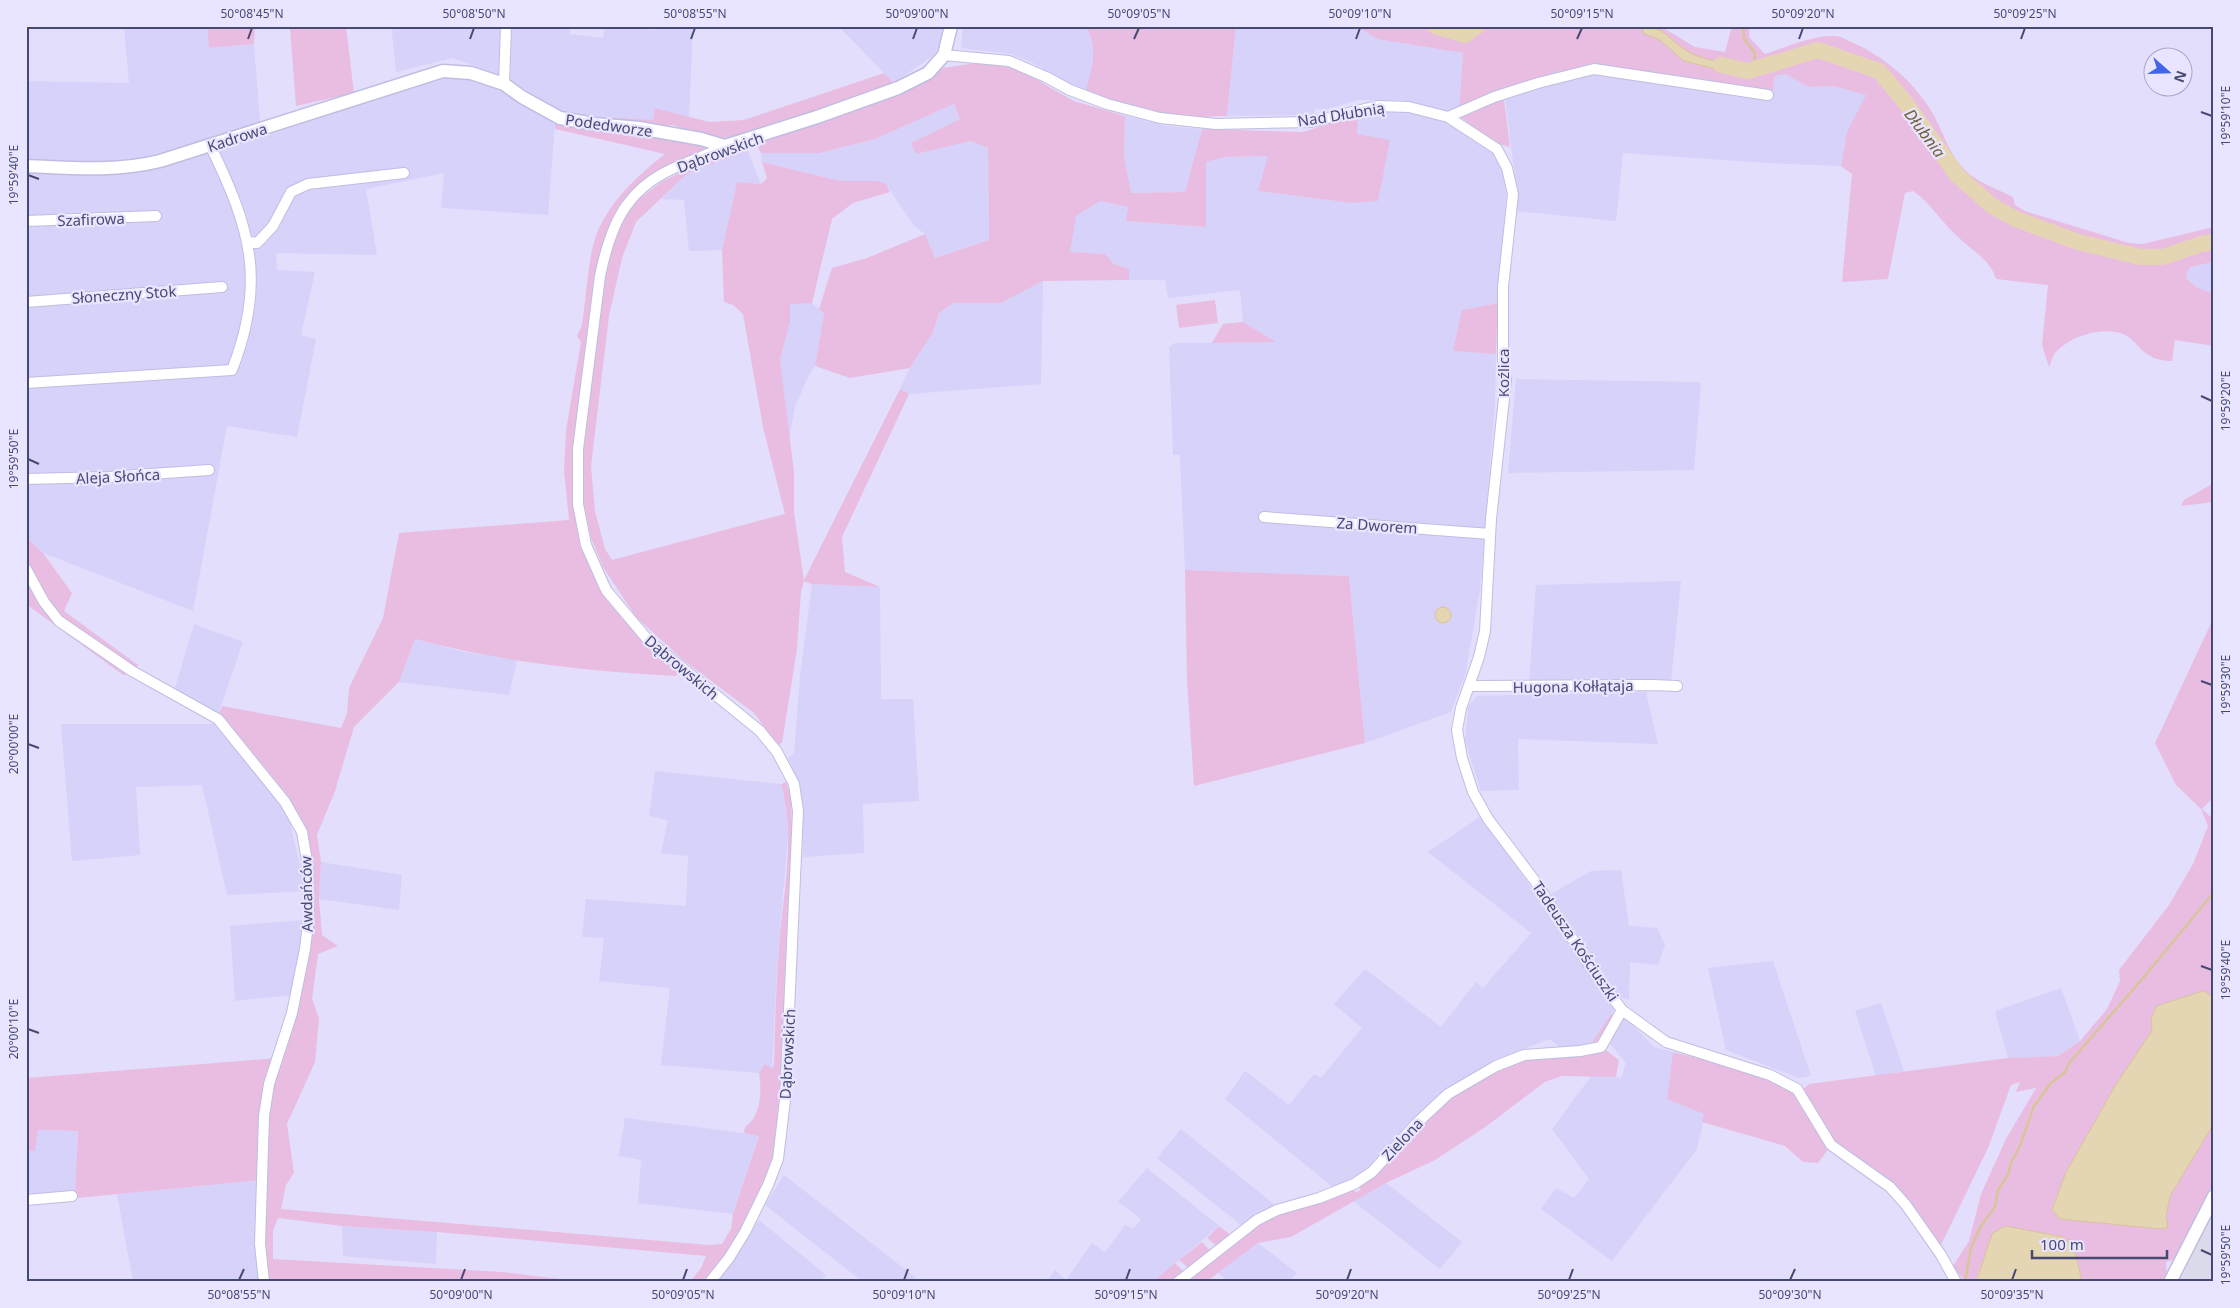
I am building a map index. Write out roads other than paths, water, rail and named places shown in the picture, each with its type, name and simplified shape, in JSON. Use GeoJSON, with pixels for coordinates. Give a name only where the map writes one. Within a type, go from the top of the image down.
{"type":"FeatureCollection","features":[{"type":"Feature","properties":{"kind":"street"},"geometry":{"type":"LineString","coordinates":[[504,84],[506,26]]}},
{"type":"Feature","properties":{"kind":"street","name":"Dąbrowskich"},"geometry":{"type":"LineString","coordinates":[[710,1282],[726,1262],[745,1232],[768,1185],[778,1159],[785,1100],[798,812],[794,784],[777,752],[760,731],[648,640],[606,590],[586,545],[578,504],[578,449],[600,276],[605,251],[614,228],[625,206],[641,188],[671,170],[707,156],[725,146],[800,123],[898,88],[928,73],[944,55],[951,26]]}},
{"type":"Feature","properties":{"kind":"street","name":"Nad Dłubnią"},"geometry":{"type":"LineString","coordinates":[[944,55],[1008,61],[1046,77],[1070,90],[1106,104],[1160,118],[1216,124],[1311,122],[1377,106],[1409,107],[1448,117]]}},
{"type":"Feature","properties":{"kind":"street"},"geometry":{"type":"LineString","coordinates":[[1448,117],[1494,98],[1538,83],[1594,70],[1768,94]]}},
{"type":"Feature","properties":{"kind":"street","name":"Podedworze"},"geometry":{"type":"LineString","coordinates":[[443,71],[471,72],[504,84],[528,101],[560,118],[594,124],[639,128],[701,139],[725,146]]}},
{"type":"Feature","properties":{"kind":"street","name":"Kadrowa"},"geometry":{"type":"LineString","coordinates":[[26,166],[110,169],[132,168],[160,162],[443,71]]}},
{"type":"Feature","properties":{"kind":"street","name":"Koźlica"},"geometry":{"type":"LineString","coordinates":[[1448,117],[1497,149],[1507,168],[1513,194],[1503,288],[1503,358],[1506,380],[1490,534],[1485,631],[1479,657],[1469,686]]}},
{"type":"Feature","properties":{"kind":"street"},"geometry":{"type":"LineString","coordinates":[[26,383],[232,370],[240,348],[248,313],[252,273],[248,242],[234,195],[210,145]]}},
{"type":"Feature","properties":{"kind":"street"},"geometry":{"type":"LineString","coordinates":[[248,242],[257,242],[273,226],[291,192],[308,184],[404,173]]}},
{"type":"Feature","properties":{"kind":"street","name":"Szafirowa"},"geometry":{"type":"LineString","coordinates":[[26,221],[156,216]]}},
{"type":"Feature","properties":{"kind":"street","name":"Słoneczny Stok"},"geometry":{"type":"LineString","coordinates":[[26,302],[222,287]]}},
{"type":"Feature","properties":{"kind":"street","name":"Aleja Słońca"},"geometry":{"type":"LineString","coordinates":[[26,479],[108,477],[209,470]]}},
{"type":"Feature","properties":{"kind":"street","name":"Za Dworem"},"geometry":{"type":"LineString","coordinates":[[1264,517],[1490,534]]}},
{"type":"Feature","properties":{"kind":"street","name":"Awdańców"},"geometry":{"type":"LineString","coordinates":[[26,569],[44,602],[59,621],[132,671],[218,719],[285,802],[302,832],[308,867],[309,916],[305,950],[292,1013],[270,1084],[264,1116],[260,1244],[264,1282]]}},
{"type":"Feature","properties":{"kind":"street","name":"Hugona Kołłątaja"},"geometry":{"type":"LineString","coordinates":[[1469,686],[1677,686]]}},
{"type":"Feature","properties":{"kind":"street","name":"Tadeusza Kościuszki"},"geometry":{"type":"LineString","coordinates":[[1469,686],[1461,708],[1457,730],[1462,758],[1473,792],[1488,819],[1535,881],[1595,974],[1622,1010],[1666,1042],[1770,1075],[1797,1088],[1831,1145],[1890,1187],[1906,1205],[1941,1255],[1956,1282]]}},
{"type":"Feature","properties":{"kind":"street","name":"Zielona"},"geometry":{"type":"LineString","coordinates":[[1178,1282],[1257,1220],[1277,1210],[1319,1198],[1354,1184],[1372,1172],[1417,1122],[1448,1094],[1496,1066],[1524,1055],[1580,1051],[1601,1047],[1622,1010]]}},
{"type":"Feature","properties":{"kind":"street"},"geometry":{"type":"LineString","coordinates":[[26,1200],[72,1196]]}},
{"type":"Feature","properties":{"kind":"street"},"geometry":{"type":"LineString","coordinates":[[2170,1282],[2214,1196]]}},
{"type":"Feature","properties":{"kind":"waterway","name":"Dłubnia"},"geometry":{"type":"LineString","coordinates":[[1435,26],[1465,35],[1477,26]]}},
{"type":"Feature","properties":{"kind":"waterway"},"geometry":{"type":"LineString","coordinates":[[1743,26],[1744,39],[1755,53],[1754,69]]}},
{"type":"Feature","properties":{"kind":"waterway","name":"Dłubnia"},"geometry":{"type":"LineString","coordinates":[[1721,65],[1748,71],[1818,50],[1879,71],[1905,102],[1957,175],[1992,206],[2016,219],[2078,242],[2140,257],[2163,257],[2201,244],[2214,242]]}},
{"type":"Feature","properties":{"kind":"waterway"},"geometry":{"type":"LineString","coordinates":[[1965,1282],[1971,1248],[1981,1226],[1995,1207],[1998,1190],[2008,1175],[2034,1106],[2051,1083],[2065,1072],[2070,1062],[2144,977],[2214,892]]}}]}
